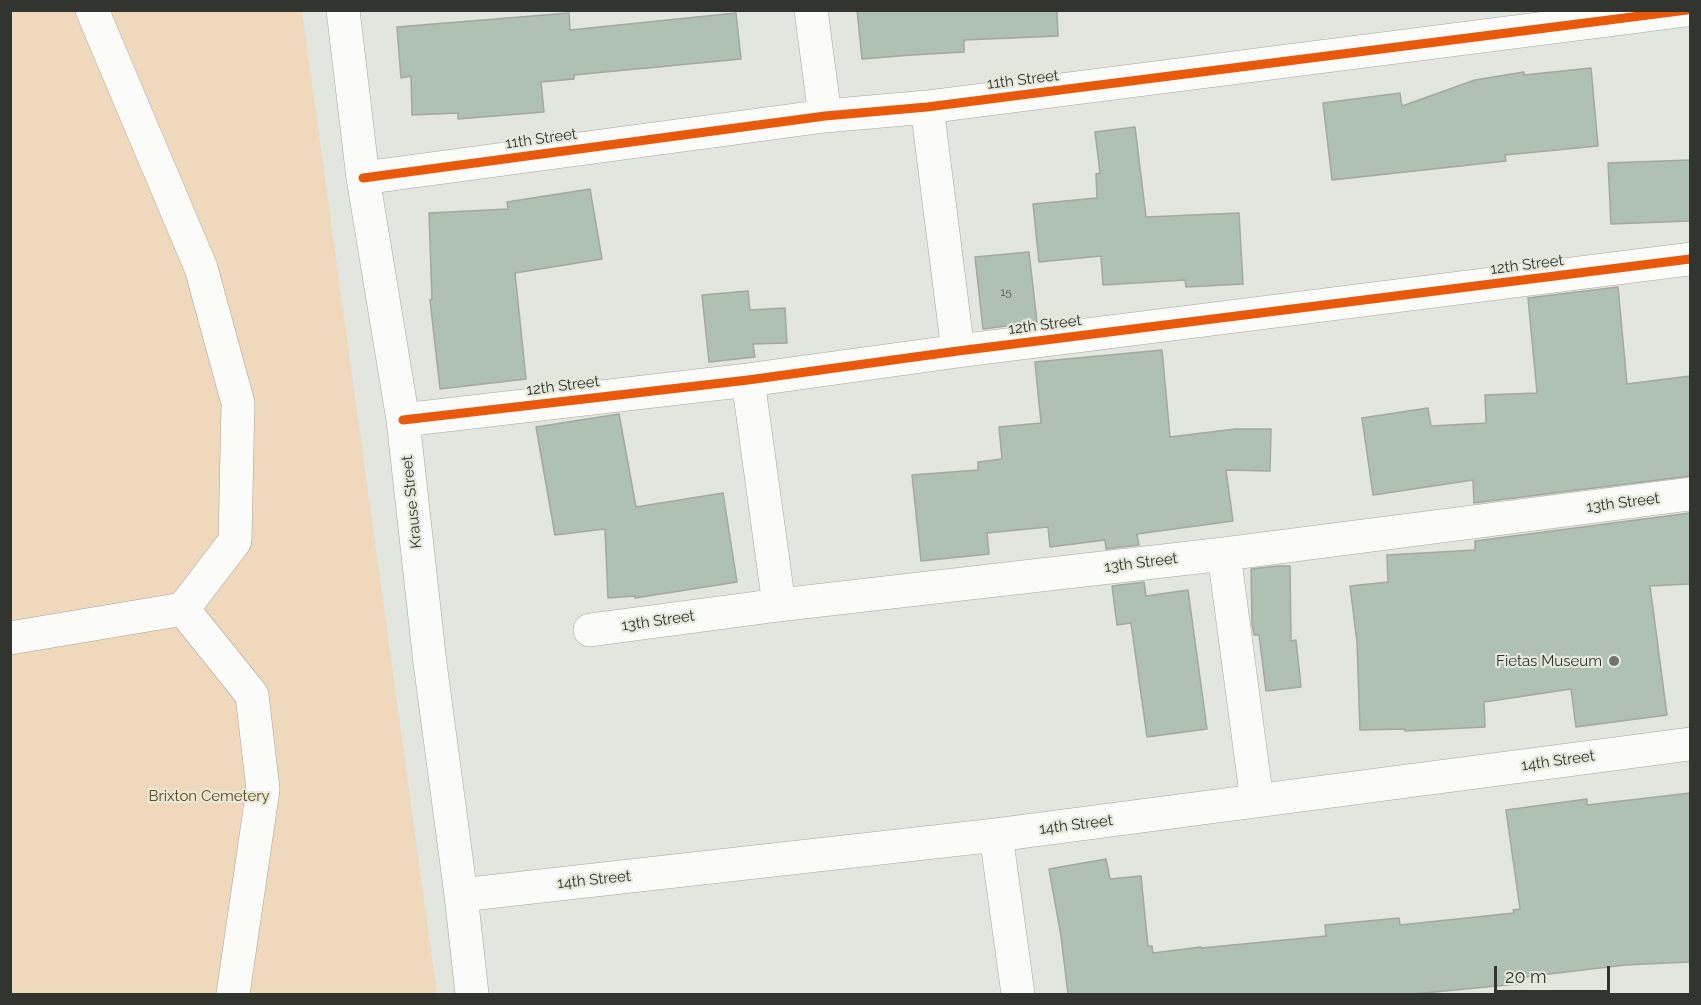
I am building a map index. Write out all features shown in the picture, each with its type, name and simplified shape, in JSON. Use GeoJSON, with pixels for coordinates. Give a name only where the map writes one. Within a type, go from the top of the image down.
{"type":"FeatureCollection","features":[{"type":"Feature","properties":{"kind":"street"},"geometry":{"type":"LineString","coordinates":[[10,638],[183,609],[235,541],[238,403],[201,268],[92,10]]}},
{"type":"Feature","properties":{"kind":"street","name":"Krause Street"},"geometry":{"type":"LineString","coordinates":[[344,10],[363,178],[403,420],[430,663],[472,994]]}},
{"type":"Feature","properties":{"kind":"street"},"geometry":{"type":"LineString","coordinates":[[810,10],[825,116]]}},
{"type":"Feature","properties":{"kind":"street","name":"11th Street"},"geometry":{"type":"LineString","coordinates":[[363,178],[825,116],[927,107],[1687,10]]}},
{"type":"Feature","properties":{"kind":"street"},"geometry":{"type":"LineString","coordinates":[[927,107],[958,351]]}},
{"type":"Feature","properties":{"kind":"street","name":"12th Street"},"geometry":{"type":"LineString","coordinates":[[403,420],[748,380],[958,351],[1690,259]]}},
{"type":"Feature","properties":{"kind":"street"},"geometry":{"type":"LineString","coordinates":[[748,380],[779,605]]}},
{"type":"Feature","properties":{"kind":"street","name":"13th Street"},"geometry":{"type":"LineString","coordinates":[[590,630],[1690,495]]}},
{"type":"Feature","properties":{"kind":"street"},"geometry":{"type":"LineString","coordinates":[[1224,554],[1257,801]]}},
{"type":"Feature","properties":{"kind":"street"},"geometry":{"type":"LineString","coordinates":[[183,609],[252,695],[263,789],[233,994]]}},
{"type":"Feature","properties":{"kind":"street","name":"14th Street"},"geometry":{"type":"LineString","coordinates":[[461,895],[996,835],[1690,744]]}},
{"type":"Feature","properties":{"kind":"street"},"geometry":{"type":"LineString","coordinates":[[996,835],[1018,994]]}},
{"type":"Feature","properties":{"kind":"green space","name":"Brixton Cemetery"},"geometry":{"type":"Polygon","coordinates":[[[10,11],[302,11],[437,994],[11,994],[10,11]]]}},
{"type":"Feature","properties":{"kind":"building"},"geometry":{"type":"Polygon","coordinates":[[[857,10],[1057,10],[1058,36],[964,40],[964,52],[862,59],[857,10]]]}},
{"type":"Feature","properties":{"kind":"building"},"geometry":{"type":"Polygon","coordinates":[[[569,13],[570,30],[736,13],[741,59],[574,75],[574,79],[541,82],[544,112],[458,119],[458,113],[412,115],[411,76],[401,78],[397,27],[569,13]]]}},
{"type":"Feature","properties":{"kind":"building"},"geometry":{"type":"Polygon","coordinates":[[[1591,68],[1598,146],[1505,155],[1506,161],[1332,180],[1323,103],[1400,93],[1402,106],[1475,80],[1524,72],[1524,75],[1591,68]]]}},
{"type":"Feature","properties":{"kind":"building"},"geometry":{"type":"Polygon","coordinates":[[[1135,127],[1146,217],[1239,213],[1243,284],[1186,287],[1185,280],[1103,285],[1101,256],[1039,262],[1033,204],[1097,198],[1096,174],[1100,173],[1095,132],[1135,127]]]}},
{"type":"Feature","properties":{"kind":"building"},"geometry":{"type":"Polygon","coordinates":[[[1690,160],[1690,221],[1611,224],[1608,163],[1690,160]]]}},
{"type":"Feature","properties":{"kind":"building"},"geometry":{"type":"Polygon","coordinates":[[[590,189],[602,259],[515,273],[526,379],[440,389],[430,300],[432,299],[429,213],[508,209],[507,202],[590,189]]]}},
{"type":"Feature","properties":{"kind":"building"},"geometry":{"type":"Polygon","coordinates":[[[1029,252],[1037,322],[983,329],[975,257],[1029,252]]]}},
{"type":"Feature","properties":{"kind":"building"},"geometry":{"type":"Polygon","coordinates":[[[1618,287],[1627,384],[1690,376],[1690,476],[1474,503],[1473,480],[1373,495],[1362,418],[1428,408],[1431,426],[1486,423],[1485,395],[1537,393],[1528,298],[1618,287]]]}},
{"type":"Feature","properties":{"kind":"building"},"geometry":{"type":"Polygon","coordinates":[[[748,291],[750,310],[785,308],[787,343],[753,344],[755,357],[709,362],[702,295],[748,291]]]}},
{"type":"Feature","properties":{"kind":"building"},"geometry":{"type":"Polygon","coordinates":[[[1162,350],[1170,437],[1235,429],[1271,429],[1270,471],[1226,470],[1233,521],[1137,534],[1139,545],[1106,549],[1105,540],[1050,547],[1048,527],[987,533],[989,554],[921,561],[912,475],[978,470],[978,462],[1002,459],[999,427],[1041,423],[1035,362],[1162,350]]]}},
{"type":"Feature","properties":{"kind":"building"},"geometry":{"type":"Polygon","coordinates":[[[619,414],[636,507],[723,493],[737,582],[635,598],[635,596],[608,598],[605,529],[555,535],[536,427],[619,414]]]}},
{"type":"Feature","properties":{"kind":"building"},"geometry":{"type":"Polygon","coordinates":[[[1690,513],[1690,584],[1650,586],[1667,715],[1576,727],[1571,689],[1484,702],[1485,727],[1405,731],[1405,729],[1360,730],[1357,642],[1350,586],[1388,582],[1387,555],[1475,550],[1475,541],[1690,513]]]}},
{"type":"Feature","properties":{"kind":"building"},"geometry":{"type":"Polygon","coordinates":[[[1290,566],[1291,641],[1296,640],[1301,687],[1266,691],[1259,635],[1254,635],[1252,624],[1251,569],[1290,566]]]}},
{"type":"Feature","properties":{"kind":"building"},"geometry":{"type":"Polygon","coordinates":[[[1144,582],[1146,596],[1188,590],[1207,729],[1147,737],[1131,623],[1117,625],[1112,586],[1144,582]]]}},
{"type":"Feature","properties":{"kind":"building"},"geometry":{"type":"Polygon","coordinates":[[[1690,793],[1690,962],[1625,965],[1516,978],[1517,984],[1414,994],[1068,994],[1049,869],[1106,859],[1110,879],[1141,876],[1148,946],[1152,946],[1153,953],[1326,936],[1325,925],[1399,918],[1400,925],[1514,913],[1513,910],[1520,909],[1506,810],[1587,799],[1587,805],[1690,793]]]}},
{"type":"Feature","properties":{"kind":"cycle path"},"geometry":{"type":"LineString","coordinates":[[363,178],[825,116],[927,107],[1687,10]]}},
{"type":"Feature","properties":{"kind":"cycle path"},"geometry":{"type":"LineString","coordinates":[[403,420],[748,380],[958,351],[1690,259]]}},
{"type":"Feature","properties":{"kind":"place","name":"Fietas Museum"},"geometry":{"type":"Point","coordinates":[1614,661]}}]}
